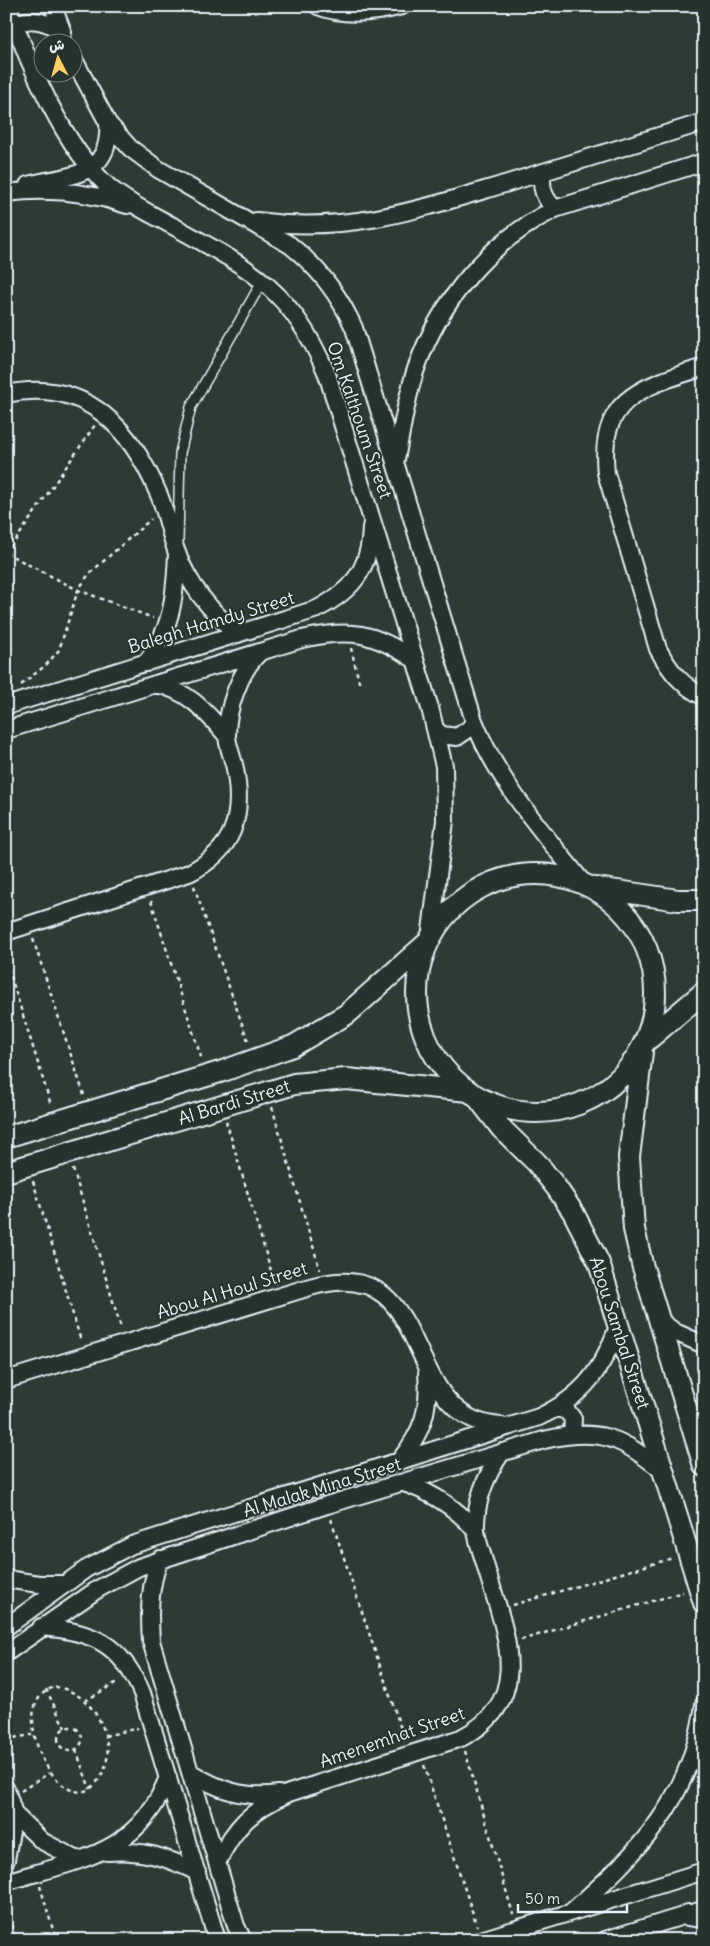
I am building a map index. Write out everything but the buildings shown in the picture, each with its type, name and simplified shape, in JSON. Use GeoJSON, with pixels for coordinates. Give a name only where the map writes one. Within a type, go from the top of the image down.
{"type":"FeatureCollection","features":[{"type":"Feature","properties":{"kind":"street","name":"Om Kalthoum Street"},"geometry":{"type":"LineString","coordinates":[[8,6],[10,26],[53,107],[78,152],[108,187],[148,213],[227,256],[263,280],[302,324],[316,348],[327,374],[415,660],[436,730],[444,766],[445,820],[429,940]]}},
{"type":"Feature","properties":{"kind":"street"},"geometry":{"type":"LineString","coordinates":[[53,6],[62,32]]}},
{"type":"Feature","properties":{"kind":"street"},"geometry":{"type":"LineString","coordinates":[[318,6],[351,14],[379,12],[402,6]]}},
{"type":"Feature","properties":{"kind":"street"},"geometry":{"type":"LineString","coordinates":[[10,26],[27,20],[40,20],[52,24],[59,32]]}},
{"type":"Feature","properties":{"kind":"street","name":"Om Kalthoum Street"},"geometry":{"type":"LineString","coordinates":[[82,75],[108,123],[144,160],[290,246],[307,259],[335,291],[354,328],[474,721],[485,750],[501,777],[587,885]]}},
{"type":"Feature","properties":{"kind":"street"},"geometry":{"type":"LineString","coordinates":[[247,220],[311,226],[374,220],[406,214],[704,122]]}},
{"type":"Feature","properties":{"kind":"street"},"geometry":{"type":"LineString","coordinates":[[6,191],[73,176],[91,168],[104,153],[107,143],[108,123]]}},
{"type":"Feature","properties":{"kind":"street"},"geometry":{"type":"LineString","coordinates":[[396,461],[416,370],[428,339],[444,310],[478,265],[495,248],[534,220],[555,209],[704,162]]}},
{"type":"Feature","properties":{"kind":"street"},"geometry":{"type":"LineString","coordinates":[[543,172],[543,192],[555,209]]}},
{"type":"Feature","properties":{"kind":"street"},"geometry":{"type":"LineString","coordinates":[[6,191],[54,191],[86,195],[148,213]]}},
{"type":"Feature","properties":{"kind":"street"},"geometry":{"type":"LineString","coordinates":[[704,367],[657,382],[636,392],[619,408],[612,421],[604,450],[606,473],[658,649],[669,670],[687,688],[704,697]]}},
{"type":"Feature","properties":{"kind":"street"},"geometry":{"type":"LineString","coordinates":[[6,394],[43,391],[68,396],[92,406],[114,422],[132,442],[147,468],[164,508],[177,553],[201,596],[238,634]]}},
{"type":"Feature","properties":{"kind":"street","name":"Balegh Hamdy Street"},"geometry":{"type":"LineString","coordinates":[[11,700],[294,618],[338,598],[354,583],[365,563],[371,541],[371,518]]}},
{"type":"Feature","properties":{"kind":"street"},"geometry":{"type":"LineString","coordinates":[[146,662],[157,649],[168,624],[174,601],[177,553]]}},
{"type":"Feature","properties":{"kind":"street"},"geometry":{"type":"LineString","coordinates":[[294,618],[302,625],[302,639]]}},
{"type":"Feature","properties":{"kind":"street"},"geometry":{"type":"LineString","coordinates":[[11,700],[13,728],[302,639],[348,632],[395,646],[415,660]]}},
{"type":"Feature","properties":{"kind":"street"},"geometry":{"type":"LineString","coordinates":[[6,932],[189,873],[208,863],[224,848],[234,829],[239,808],[238,788],[227,736],[237,685],[250,660],[260,652]]}},
{"type":"Feature","properties":{"kind":"street"},"geometry":{"type":"LineString","coordinates":[[155,684],[168,686],[192,698],[227,736]]}},
{"type":"Feature","properties":{"kind":"street"},"geometry":{"type":"LineString","coordinates":[[436,730],[442,734],[457,736],[464,733],[474,721]]}},
{"type":"Feature","properties":{"kind":"street"},"geometry":{"type":"LineString","coordinates":[[587,885],[611,901],[630,919],[643,941],[649,958],[655,991],[653,1017],[643,1044],[627,1070],[606,1089],[574,1105],[556,1110],[528,1111],[501,1106],[472,1093],[448,1073],[431,1050],[420,1024],[417,987],[419,968],[429,940],[442,919],[458,903],[476,890],[496,881],[518,875],[540,874],[563,877],[587,885],[678,900],[704,900]]}},
{"type":"Feature","properties":{"kind":"street","name":"Al Bardi Street"},"geometry":{"type":"LineString","coordinates":[[6,1137],[207,1076],[293,1046],[347,1014],[429,940]]}},
{"type":"Feature","properties":{"kind":"street"},"geometry":{"type":"LineString","coordinates":[[702,1453],[642,1264],[630,1193],[632,1130],[643,1044],[704,992]]}},
{"type":"Feature","properties":{"kind":"street","name":"Al Bardi Street"},"geometry":{"type":"LineString","coordinates":[[6,1172],[294,1084],[346,1078],[472,1093]]}},
{"type":"Feature","properties":{"kind":"street","name":"Abou Sambal Street"},"geometry":{"type":"LineString","coordinates":[[472,1093],[501,1128],[537,1164],[573,1212],[599,1263],[702,1599]]}},
{"type":"Feature","properties":{"kind":"street"},"geometry":{"type":"LineString","coordinates":[[49,1124],[60,1155]]}},
{"type":"Feature","properties":{"kind":"street","name":"Abou Al Houl Street"},"geometry":{"type":"LineString","coordinates":[[6,1380],[279,1296],[324,1283],[344,1281],[362,1284],[380,1292],[394,1304],[413,1334],[427,1371],[452,1406],[470,1418],[488,1426],[509,1426]]}},
{"type":"Feature","properties":{"kind":"street"},"geometry":{"type":"LineString","coordinates":[[659,1320],[675,1332],[704,1345]]}},
{"type":"Feature","properties":{"kind":"street","name":"Al Malak Mina Street"},"geometry":{"type":"LineString","coordinates":[[6,1627],[65,1584],[108,1556],[156,1536],[539,1417],[574,1397],[589,1382],[610,1346],[619,1324]]}},
{"type":"Feature","properties":{"kind":"street","name":"Abou Al Houl Street"},"geometry":{"type":"LineString","coordinates":[[400,1460],[415,1442],[425,1419],[429,1395],[427,1371]]}},
{"type":"Feature","properties":{"kind":"street"},"geometry":{"type":"LineString","coordinates":[[557,1408],[567,1411],[573,1419],[572,1434]]}},
{"type":"Feature","properties":{"kind":"street","name":"Al Malak Mina Street"},"geometry":{"type":"LineString","coordinates":[[6,1653],[41,1627],[118,1577],[160,1559],[502,1452],[572,1434],[592,1434],[611,1438],[629,1445],[664,1472]]}},
{"type":"Feature","properties":{"kind":"street","name":"Amenemhat Street"},"geometry":{"type":"LineString","coordinates":[[217,1863],[228,1840],[245,1820],[265,1804],[289,1793],[461,1738],[479,1729],[489,1719],[505,1696],[510,1675],[507,1644],[476,1531],[480,1498],[485,1481],[502,1452]]}},
{"type":"Feature","properties":{"kind":"street","name":"Amenemhat Street"},"geometry":{"type":"LineString","coordinates":[[404,1483],[436,1496],[452,1506],[476,1531]]}},
{"type":"Feature","properties":{"kind":"street"},"geometry":{"type":"LineString","coordinates":[[160,1559],[154,1575],[149,1619],[151,1640],[217,1863],[243,1940]]}},
{"type":"Feature","properties":{"kind":"street"},"geometry":{"type":"LineString","coordinates":[[6,1579],[39,1584],[65,1584]]}},
{"type":"Feature","properties":{"kind":"street"},"geometry":{"type":"LineString","coordinates":[[41,1627],[83,1633],[103,1642],[120,1656],[133,1673],[152,1724],[216,1940]]}},
{"type":"Feature","properties":{"kind":"street"},"geometry":{"type":"LineString","coordinates":[[142,1693],[143,1686],[148,1680],[156,1678],[163,1682]]}},
{"type":"Feature","properties":{"kind":"street"},"geometry":{"type":"LineString","coordinates":[[571,1912],[633,1854],[661,1820],[679,1789],[692,1756],[704,1704]]}},
{"type":"Feature","properties":{"kind":"street","name":"Amenemhat Street"},"geometry":{"type":"LineString","coordinates":[[190,1772],[212,1786],[237,1794],[263,1796],[289,1793]]}},
{"type":"Feature","properties":{"kind":"street"},"geometry":{"type":"LineString","coordinates":[[6,1882],[99,1853],[130,1835],[149,1815],[160,1797],[168,1777]]}},
{"type":"Feature","properties":{"kind":"street"},"geometry":{"type":"LineString","coordinates":[[10,1801],[42,1841],[78,1860]]}},
{"type":"Feature","properties":{"kind":"street"},"geometry":{"type":"LineString","coordinates":[[6,1860],[10,1801]]}},
{"type":"Feature","properties":{"kind":"street"},"geometry":{"type":"LineString","coordinates":[[99,1853],[125,1850],[150,1853],[174,1860],[197,1872]]}},
{"type":"Feature","properties":{"kind":"street"},"geometry":{"type":"LineString","coordinates":[[481,1940],[704,1872]]}},
{"type":"Feature","properties":{"kind":"street"},"geometry":{"type":"LineString","coordinates":[[605,1940],[663,1922],[699,1914]]}},
{"type":"Feature","properties":{"kind":"street"},"geometry":{"type":"LineString","coordinates":[[648,1940],[663,1922]]}},
{"type":"Feature","properties":{"kind":"lane"},"geometry":{"type":"LineString","coordinates":[[177,553],[180,453],[191,407],[263,280]]}},
{"type":"Feature","properties":{"kind":"path"},"geometry":{"type":"LineString","coordinates":[[103,414],[58,476],[6,554],[78,590],[168,624]]}},
{"type":"Feature","properties":{"kind":"path"},"geometry":{"type":"LineString","coordinates":[[11,700],[59,650],[78,590],[96,567],[164,508]]}},
{"type":"Feature","properties":{"kind":"path"},"geometry":{"type":"LineString","coordinates":[[348,632],[360,686]]}},
{"type":"Feature","properties":{"kind":"path"},"geometry":{"type":"LineString","coordinates":[[189,873],[255,1060]]}},
{"type":"Feature","properties":{"kind":"path"},"geometry":{"type":"LineString","coordinates":[[146,888],[207,1076]]}},
{"type":"Feature","properties":{"kind":"path"},"geometry":{"type":"LineString","coordinates":[[29,925],[89,1112]]}},
{"type":"Feature","properties":{"kind":"path"},"geometry":{"type":"LineString","coordinates":[[6,961],[49,1124]]}},
{"type":"Feature","properties":{"kind":"path"},"geometry":{"type":"LineString","coordinates":[[267,1092],[324,1283]]}},
{"type":"Feature","properties":{"kind":"path"},"geometry":{"type":"LineString","coordinates":[[222,1106],[279,1296]]}},
{"type":"Feature","properties":{"kind":"path"},"geometry":{"type":"LineString","coordinates":[[60,1155],[125,1344]]}},
{"type":"Feature","properties":{"kind":"path"},"geometry":{"type":"LineString","coordinates":[[28,1165],[86,1356]]}},
{"type":"Feature","properties":{"kind":"path"},"geometry":{"type":"LineString","coordinates":[[327,1506],[481,1940]]}},
{"type":"Feature","properties":{"kind":"path"},"geometry":{"type":"LineString","coordinates":[[498,1609],[688,1553]]}},
{"type":"Feature","properties":{"kind":"path"},"geometry":{"type":"LineString","coordinates":[[507,1644],[702,1599]]}},
{"type":"Feature","properties":{"kind":"path"},"geometry":{"type":"LineString","coordinates":[[85,1701],[133,1673]]}},
{"type":"Feature","properties":{"kind":"path"},"geometry":{"type":"LineString","coordinates":[[64,1688],[85,1701],[101,1723],[105,1736],[105,1763],[100,1779],[90,1789],[74,1792],[66,1789],[49,1773],[38,1755],[32,1735],[32,1705],[40,1693],[46,1689],[64,1688]]}},
{"type":"Feature","properties":{"kind":"path"},"geometry":{"type":"LineString","coordinates":[[46,1689],[65,1728]]}},
{"type":"Feature","properties":{"kind":"path"},"geometry":{"type":"LineString","coordinates":[[105,1736],[152,1724]]}},
{"type":"Feature","properties":{"kind":"path"},"geometry":{"type":"LineString","coordinates":[[65,1728],[74,1728],[81,1734],[82,1743],[76,1750],[67,1751],[58,1742],[59,1734],[65,1728]]}},
{"type":"Feature","properties":{"kind":"path"},"geometry":{"type":"LineString","coordinates":[[6,1739],[32,1735]]}},
{"type":"Feature","properties":{"kind":"path"},"geometry":{"type":"LineString","coordinates":[[461,1738],[517,1929]]}},
{"type":"Feature","properties":{"kind":"path"},"geometry":{"type":"LineString","coordinates":[[76,1750],[90,1789]]}},
{"type":"Feature","properties":{"kind":"path"},"geometry":{"type":"LineString","coordinates":[[10,1801],[49,1773]]}},
{"type":"Feature","properties":{"kind":"path"},"geometry":{"type":"LineString","coordinates":[[36,1872],[56,1940]]}},
{"type":"Feature","properties":{"kind":"path"},"geometry":{"type":"LineString","coordinates":[[6,1909],[16,1940]]}}]}
